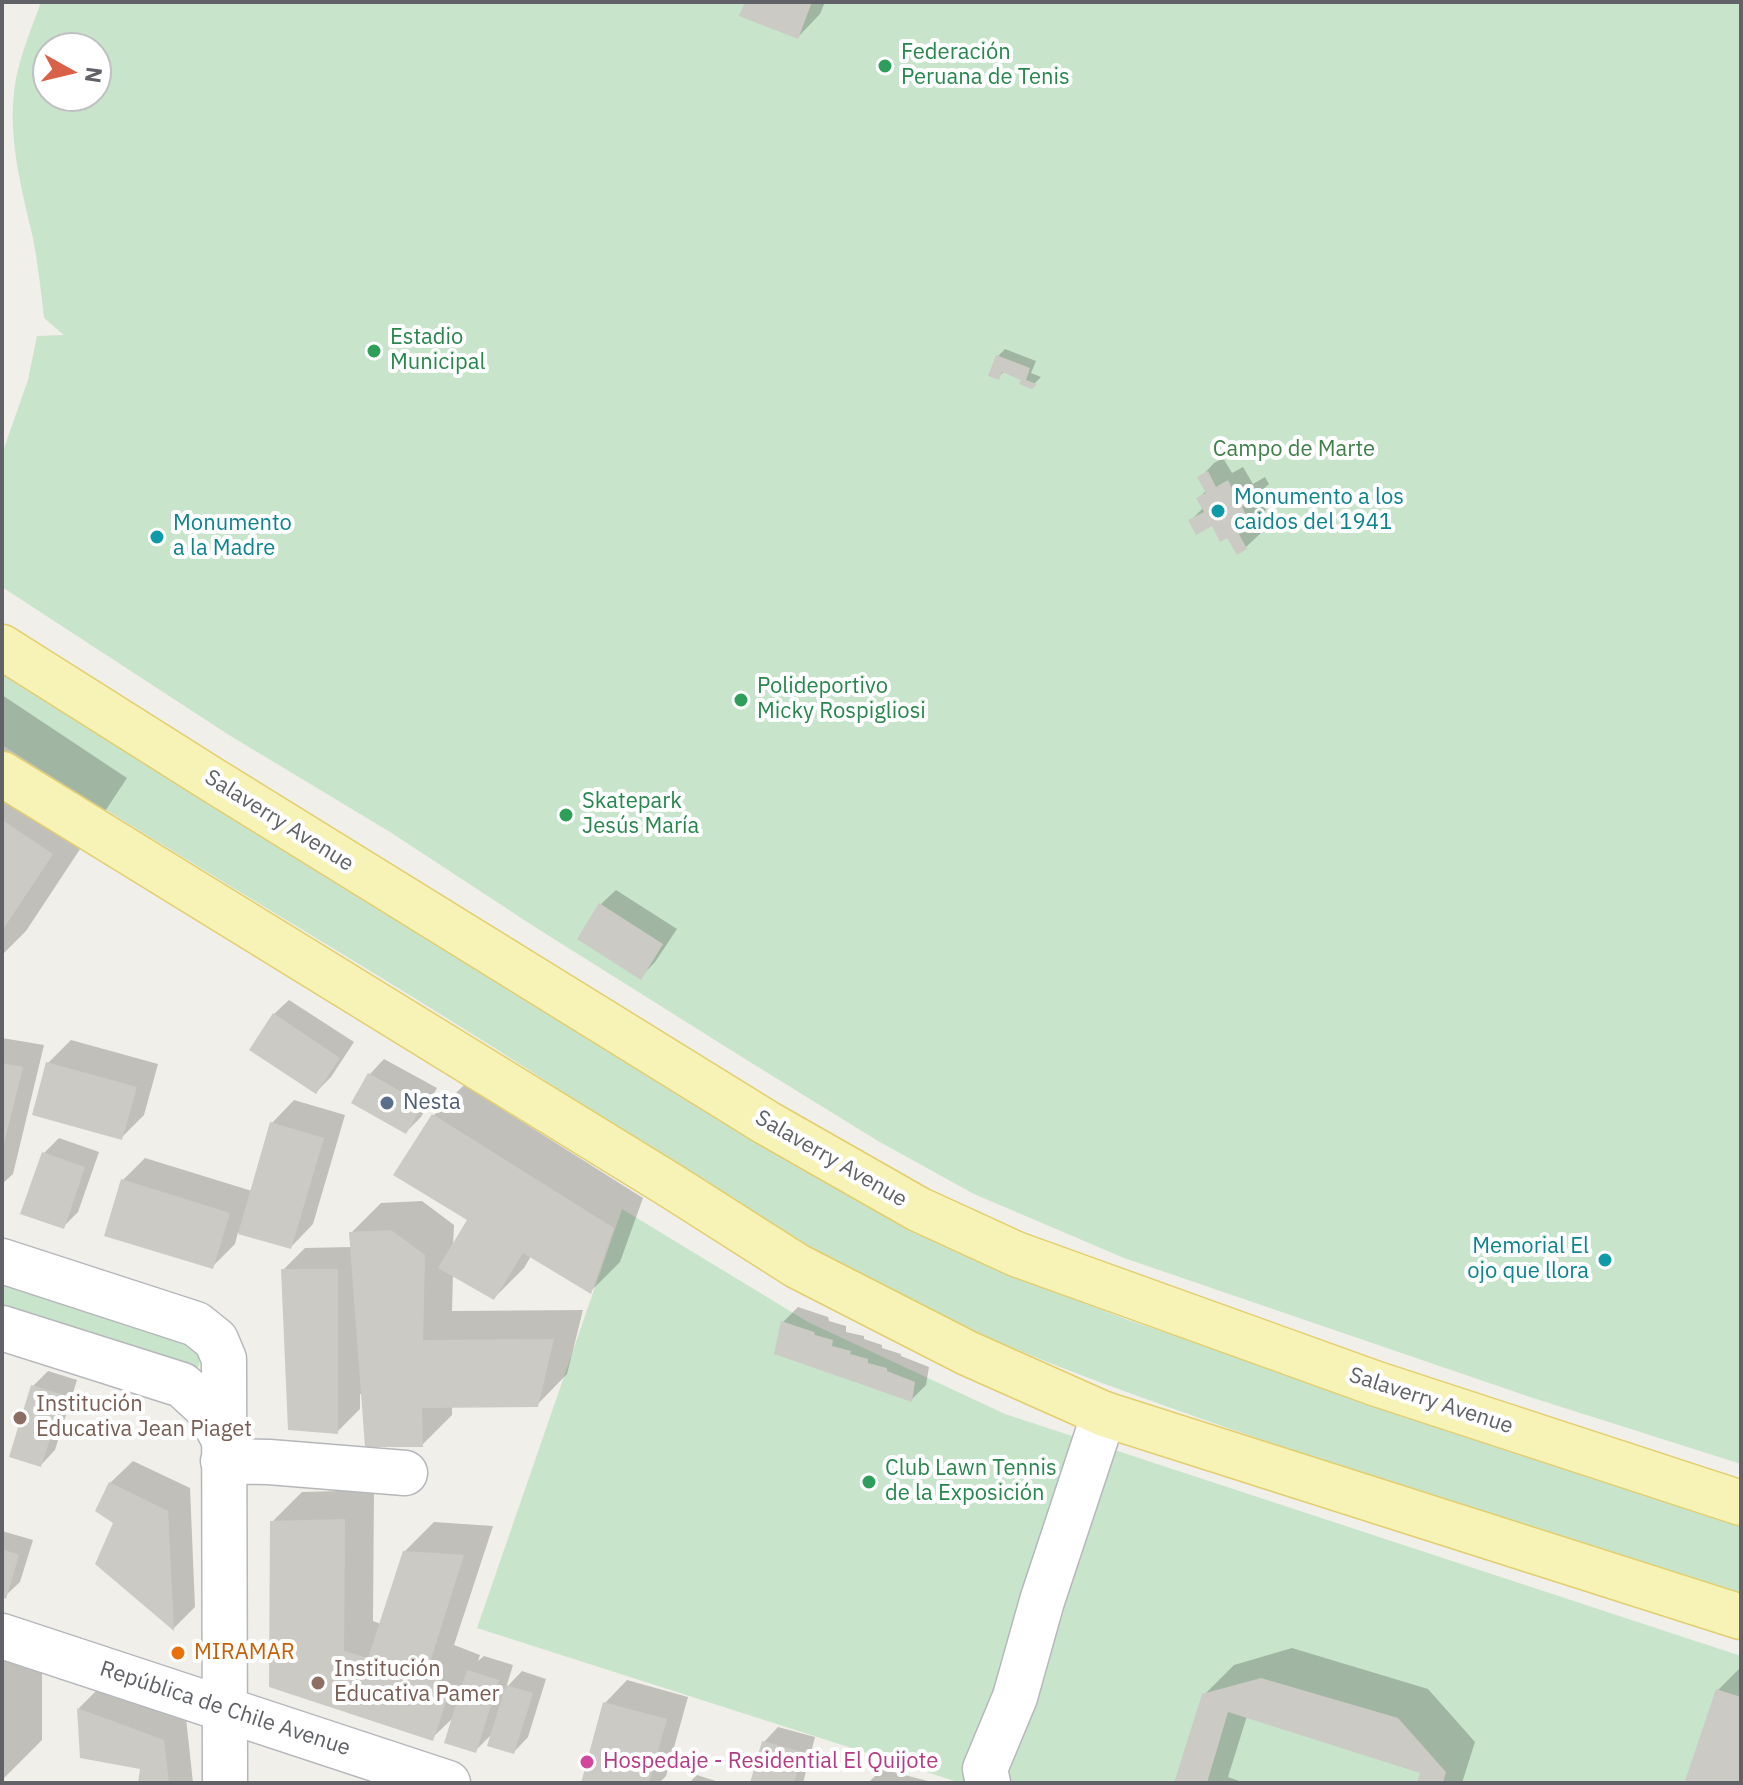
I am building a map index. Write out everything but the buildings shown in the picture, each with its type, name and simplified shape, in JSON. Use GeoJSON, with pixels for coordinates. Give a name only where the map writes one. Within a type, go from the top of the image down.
{"type":"FeatureCollection","features":[{"type":"Feature","properties":{"kind":"main road","name":"Salaverry Avenue"},"geometry":{"type":"LineString","coordinates":[[2,647],[767,1123],[918,1209],[1016,1254],[1362,1378],[1741,1503]]}},
{"type":"Feature","properties":{"kind":"main road"},"geometry":{"type":"LineString","coordinates":[[2,774],[660,1178],[797,1266],[967,1353],[1104,1414],[1741,1617]]}},
{"type":"Feature","properties":{"kind":"street"},"geometry":{"type":"LineString","coordinates":[[2,1261],[196,1324],[216,1340],[224,1359],[225,1388],[225,1783]]}},
{"type":"Feature","properties":{"kind":"street"},"geometry":{"type":"LineString","coordinates":[[182,1385],[201,1365],[204,1351],[196,1324]]}},
{"type":"Feature","properties":{"kind":"street"},"geometry":{"type":"LineString","coordinates":[[2,1328],[182,1385],[206,1407],[223,1450]]}},
{"type":"Feature","properties":{"kind":"street"},"geometry":{"type":"LineString","coordinates":[[988,1783],[985,1769],[1015,1697],[1042,1601],[1104,1414]]}},
{"type":"Feature","properties":{"kind":"street"},"geometry":{"type":"LineString","coordinates":[[223,1450],[269,1462],[405,1473]]}},
{"type":"Feature","properties":{"kind":"street","name":"República de Chile Avenue"},"geometry":{"type":"LineString","coordinates":[[2,1636],[448,1783]]}},
{"type":"Feature","properties":{"kind":"green space","name":"Campo de Marte"},"geometry":{"type":"Polygon","coordinates":[[[41,2],[1741,2],[1741,1464],[1530,1397],[1124,1258],[974,1194],[878,1141],[750,1062],[390,832],[229,735],[2,587],[2,454],[28,380],[37,336],[64,335],[44,318],[35,248],[14,139],[13,99],[24,50],[41,2]]]}},
{"type":"Feature","properties":{"kind":"green space"},"geometry":{"type":"Polygon","coordinates":[[[2,661],[1022,1279],[1128,1320],[1741,1522],[1741,1595],[1371,1476],[1123,1391],[1000,1343],[861,1276],[747,1210],[469,1032],[2,745],[2,661]]]}},
{"type":"Feature","properties":{"kind":"green space","name":"Club Lawn Tennis de la Exposición"},"geometry":{"type":"Polygon","coordinates":[[[622,1209],[808,1322],[1005,1414],[1741,1656],[1741,1783],[961,1783],[477,1628],[622,1209]]]}},
{"type":"Feature","properties":{"kind":"green space"},"geometry":{"type":"Polygon","coordinates":[[[2,1270],[192,1331],[201,1351],[199,1366],[191,1372],[2,1316],[2,1270]]]}},
{"type":"Feature","properties":{"kind":"place","name":"Federación Peruana de Tenis"},"geometry":{"type":"Point","coordinates":[885,66]}},
{"type":"Feature","properties":{"kind":"place","name":"Estadio Municipal"},"geometry":{"type":"Point","coordinates":[374,351]}},
{"type":"Feature","properties":{"kind":"place","name":"Monumento a los caidos del 1941"},"geometry":{"type":"Point","coordinates":[1218,511]}},
{"type":"Feature","properties":{"kind":"place","name":"Monumento a la Madre"},"geometry":{"type":"Point","coordinates":[157,537]}},
{"type":"Feature","properties":{"kind":"place","name":"Polideportivo Micky Rospigliosi"},"geometry":{"type":"Point","coordinates":[741,700]}},
{"type":"Feature","properties":{"kind":"place","name":"Skatepark Jesús María"},"geometry":{"type":"Point","coordinates":[566,815]}},
{"type":"Feature","properties":{"kind":"place","name":"Nesta"},"geometry":{"type":"Point","coordinates":[387,1103]}},
{"type":"Feature","properties":{"kind":"place","name":"Memorial El ojo que llora"},"geometry":{"type":"Point","coordinates":[1605,1260]}},
{"type":"Feature","properties":{"kind":"place","name":"Institución Educativa Jean Piaget"},"geometry":{"type":"Point","coordinates":[20,1418]}},
{"type":"Feature","properties":{"kind":"place","name":"Club Lawn Tennis de la Exposición"},"geometry":{"type":"Point","coordinates":[869,1482]}},
{"type":"Feature","properties":{"kind":"place","name":"MIRAMAR"},"geometry":{"type":"Point","coordinates":[178,1653]}},
{"type":"Feature","properties":{"kind":"place","name":"Institución Educativa Pamer"},"geometry":{"type":"Point","coordinates":[318,1683]}},
{"type":"Feature","properties":{"kind":"place","name":"Hospedaje - Residential El Quijote"},"geometry":{"type":"Point","coordinates":[587,1762]}}]}
